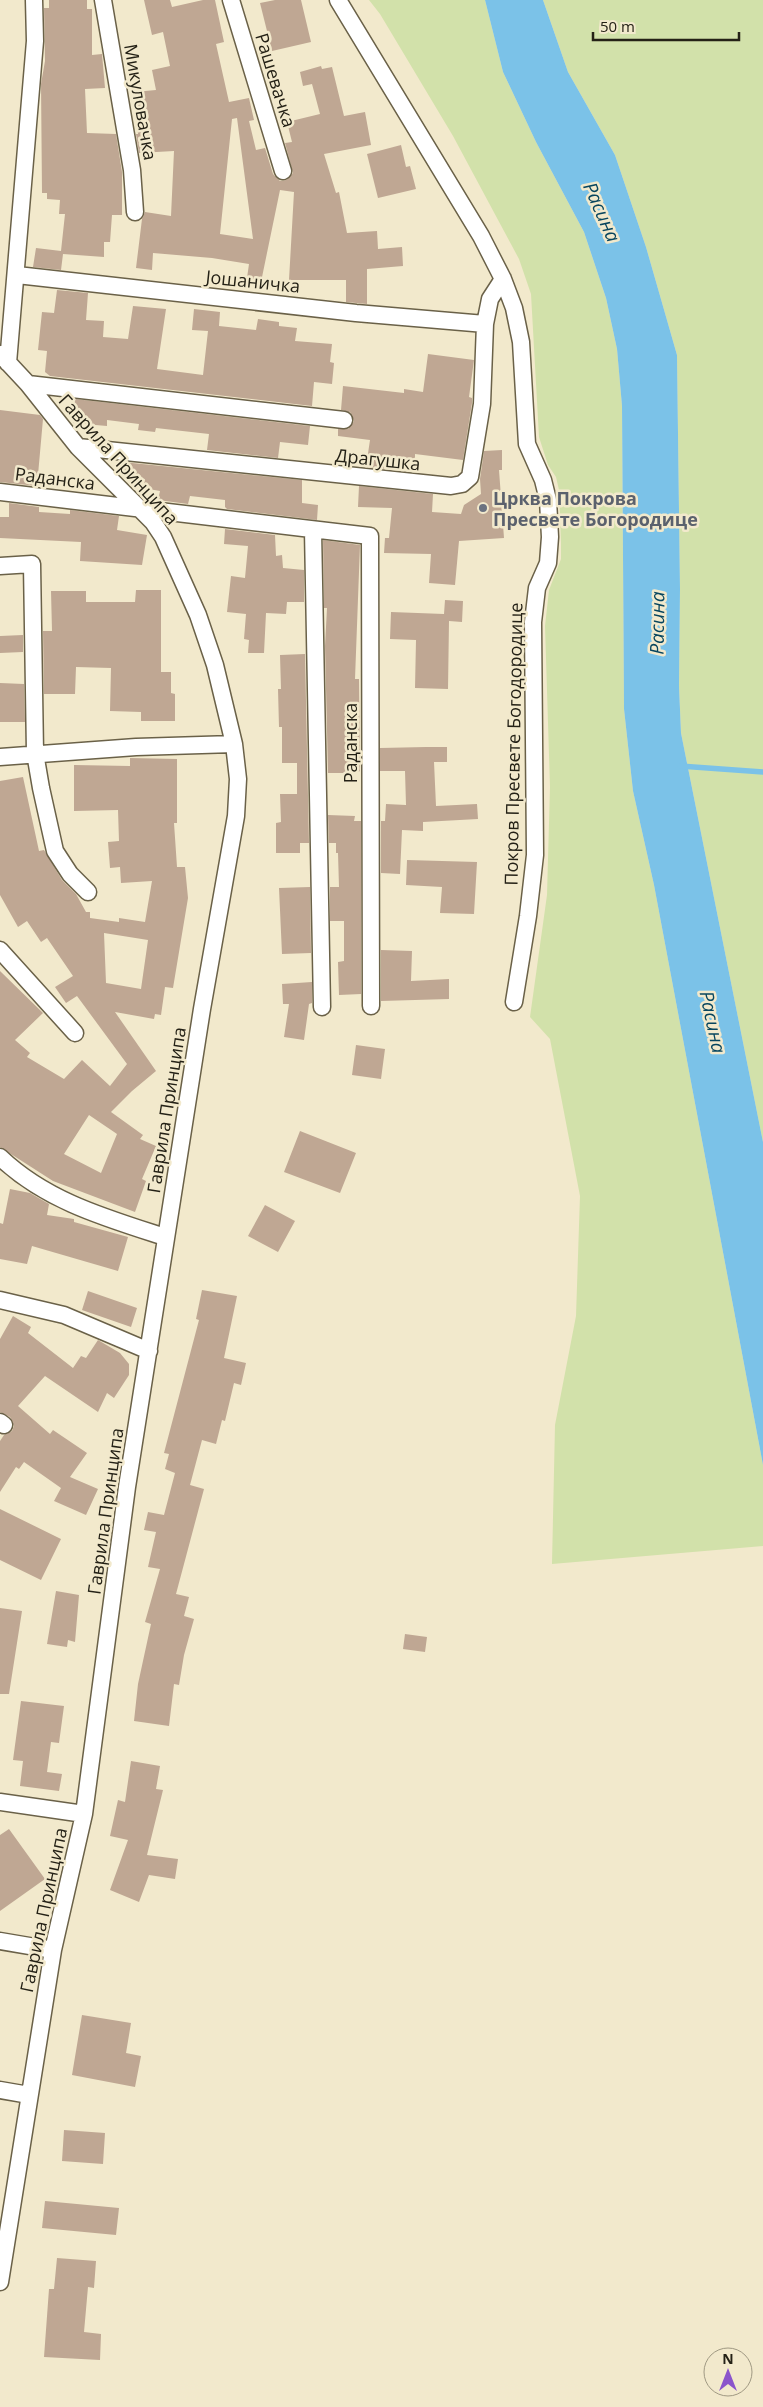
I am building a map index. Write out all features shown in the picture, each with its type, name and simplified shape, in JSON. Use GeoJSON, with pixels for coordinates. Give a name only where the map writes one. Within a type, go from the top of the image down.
{"type":"FeatureCollection","features":[{"type":"Feature","properties":{"kind":"street"},"geometry":{"type":"LineString","coordinates":[[4,359],[17,275],[35,41],[34,0]]}},
{"type":"Feature","properties":{"kind":"street","name":"Микуловачка"},"geometry":{"type":"LineString","coordinates":[[104,0],[132,170],[135,212]]}},
{"type":"Feature","properties":{"kind":"street","name":"Рашевачка"},"geometry":{"type":"LineString","coordinates":[[231,0],[283,171]]}},
{"type":"Feature","properties":{"kind":"street","name":"Покров Пресвете Богодородице"},"geometry":{"type":"LineString","coordinates":[[338,0],[481,236],[503,279],[514,308],[521,342],[527,444],[544,486],[550,537],[548,563],[537,588],[533,622],[535,855],[528,916],[514,1002]]}},
{"type":"Feature","properties":{"kind":"street","name":"Јошаничка"},"geometry":{"type":"LineString","coordinates":[[17,275],[356,313],[485,324]]}},
{"type":"Feature","properties":{"kind":"street","name":"Драгушка"},"geometry":{"type":"LineString","coordinates":[[78,448],[451,486],[462,484],[470,477],[474,457],[482,404],[485,324],[490,299],[503,279]]}},
{"type":"Feature","properties":{"kind":"street","name":"Гаврила Принципа"},"geometry":{"type":"LineString","coordinates":[[0,2282],[53,1950],[84,1814],[127,1487],[150,1351],[166,1237],[236,816],[238,779],[234,744],[215,665],[198,615],[163,537],[152,522],[78,448],[28,384],[4,359]]}},
{"type":"Feature","properties":{"kind":"street","name":"Драгушка"},"geometry":{"type":"LineString","coordinates":[[28,384],[344,420]]}},
{"type":"Feature","properties":{"kind":"street","name":"Раданска"},"geometry":{"type":"LineString","coordinates":[[0,492],[370,536],[372,1006]]}},
{"type":"Feature","properties":{"kind":"street","name":"Раданска"},"geometry":{"type":"LineString","coordinates":[[314,530],[322,1007]]}},
{"type":"Feature","properties":{"kind":"street"},"geometry":{"type":"LineString","coordinates":[[0,566],[32,564],[35,753],[47,822],[55,851],[70,874],[88,892]]}},
{"type":"Feature","properties":{"kind":"street"},"geometry":{"type":"LineString","coordinates":[[0,757],[136,747],[234,744]]}},
{"type":"Feature","properties":{"kind":"street"},"geometry":{"type":"LineString","coordinates":[[0,950],[76,1033]]}},
{"type":"Feature","properties":{"kind":"street"},"geometry":{"type":"LineString","coordinates":[[0,1157],[14,1170],[46,1191],[80,1208],[166,1237]]}},
{"type":"Feature","properties":{"kind":"street"},"geometry":{"type":"LineString","coordinates":[[0,1300],[64,1315],[150,1351]]}},
{"type":"Feature","properties":{"kind":"street"},"geometry":{"type":"LineString","coordinates":[[0,1802],[84,1814]]}},
{"type":"Feature","properties":{"kind":"street"},"geometry":{"type":"LineString","coordinates":[[0,1941],[53,1950]]}},
{"type":"Feature","properties":{"kind":"street"},"geometry":{"type":"LineString","coordinates":[[0,2090],[29,2095]]}},
{"type":"Feature","properties":{"kind":"green space"},"geometry":{"type":"Polygon","coordinates":[[[369,0],[485,0],[503,72],[536,142],[584,232],[606,298],[617,349],[622,406],[624,709],[633,791],[654,885],[763,1465],[763,1546],[552,1564],[555,1425],[576,1316],[580,1196],[550,1039],[530,1017],[547,895],[550,787],[545,626],[549,590],[561,559],[559,490],[556,477],[548,465],[539,437],[531,294],[519,259],[453,136],[380,14],[369,0]]]}},
{"type":"Feature","properties":{"kind":"green space"},"geometry":{"type":"Polygon","coordinates":[[[543,0],[763,0],[763,1142],[681,733],[679,686],[680,589],[677,355],[646,247],[615,155],[568,72],[543,0]]]}},
{"type":"Feature","properties":{"kind":"water","name":"Расина"},"geometry":{"type":"Polygon","coordinates":[[[485,0],[543,0],[568,72],[615,155],[646,247],[677,355],[680,589],[679,686],[681,733],[763,1142],[763,1465],[654,885],[633,791],[624,709],[622,406],[617,349],[606,298],[584,232],[536,142],[503,72],[485,0]]]}},
{"type":"Feature","properties":{"kind":"building"},"geometry":{"type":"Polygon","coordinates":[[[49,0],[87,0],[87,9],[92,9],[92,55],[102,54],[105,88],[85,89],[87,133],[116,134],[122,172],[122,215],[112,215],[110,242],[104,242],[104,257],[63,254],[61,270],[33,267],[36,248],[61,251],[65,214],[59,214],[60,200],[47,199],[47,193],[42,193],[41,84],[45,61],[44,8],[49,8],[49,0]]]}},
{"type":"Feature","properties":{"kind":"building"},"geometry":{"type":"Polygon","coordinates":[[[144,0],[170,0],[172,7],[203,0],[215,0],[224,42],[216,44],[229,102],[249,98],[254,120],[249,121],[256,150],[265,148],[273,174],[280,181],[286,180],[293,173],[285,143],[292,142],[287,122],[320,114],[312,84],[303,86],[300,72],[321,66],[322,69],[332,67],[344,116],[365,112],[371,145],[324,154],[336,193],[339,192],[347,233],[377,231],[378,249],[402,247],[403,266],[367,269],[367,304],[346,302],[346,280],[289,280],[294,192],[280,190],[261,282],[247,278],[249,264],[212,258],[153,253],[152,270],[136,268],[142,219],[145,212],[171,216],[174,151],[139,153],[136,134],[138,134],[134,92],[156,90],[152,70],[170,66],[163,32],[152,35],[144,0]],[[237,118],[232,119],[220,234],[253,239],[237,118]]]}},
{"type":"Feature","properties":{"kind":"building"},"geometry":{"type":"Polygon","coordinates":[[[275,0],[301,0],[311,42],[272,51],[260,3],[275,0]]]}},
{"type":"Feature","properties":{"kind":"building"},"geometry":{"type":"Polygon","coordinates":[[[401,145],[406,167],[410,166],[416,189],[378,198],[367,154],[401,145]]]}},
{"type":"Feature","properties":{"kind":"building"},"geometry":{"type":"Polygon","coordinates":[[[57,290],[88,293],[86,320],[104,321],[103,337],[128,339],[133,306],[166,309],[157,369],[203,375],[208,331],[192,330],[194,309],[220,312],[219,326],[256,330],[258,319],[279,322],[279,326],[297,328],[295,341],[332,344],[330,362],[334,363],[332,384],[314,382],[312,406],[50,376],[45,372],[47,351],[38,350],[42,312],[54,313],[57,290]]]}},
{"type":"Feature","properties":{"kind":"building"},"geometry":{"type":"Polygon","coordinates":[[[428,354],[474,360],[469,397],[472,398],[472,403],[463,460],[415,454],[415,460],[388,457],[388,469],[366,467],[370,440],[338,436],[338,429],[348,429],[354,421],[350,412],[341,410],[343,386],[404,393],[404,389],[423,392],[428,354]]]}},
{"type":"Feature","properties":{"kind":"building"},"geometry":{"type":"Polygon","coordinates":[[[75,399],[310,426],[308,445],[280,442],[278,458],[207,450],[209,434],[156,428],[155,432],[138,430],[139,424],[107,420],[107,426],[73,423],[75,399]]]}},
{"type":"Feature","properties":{"kind":"building"},"geometry":{"type":"Polygon","coordinates":[[[0,410],[40,415],[43,419],[37,486],[0,482],[0,410]]]}},
{"type":"Feature","properties":{"kind":"building"},"geometry":{"type":"Polygon","coordinates":[[[502,450],[502,470],[499,470],[504,538],[459,541],[455,585],[429,583],[431,554],[384,553],[385,538],[389,538],[392,508],[358,507],[359,486],[433,494],[432,512],[461,514],[464,505],[481,494],[480,479],[484,451],[502,450]]]}},
{"type":"Feature","properties":{"kind":"building"},"geometry":{"type":"Polygon","coordinates":[[[122,462],[302,480],[302,503],[318,505],[317,520],[227,509],[225,507],[225,500],[190,496],[188,504],[158,500],[160,491],[143,488],[145,479],[128,477],[121,471],[122,462]]]}},
{"type":"Feature","properties":{"kind":"building"},"geometry":{"type":"Polygon","coordinates":[[[9,503],[39,507],[39,512],[70,514],[70,510],[119,516],[117,530],[147,535],[142,565],[80,561],[81,542],[0,538],[0,517],[9,517],[9,503]]]}},
{"type":"Feature","properties":{"kind":"building"},"geometry":{"type":"Polygon","coordinates":[[[225,529],[275,535],[276,556],[282,555],[283,568],[304,570],[304,602],[287,602],[286,614],[266,613],[264,653],[248,653],[249,640],[244,639],[246,614],[227,612],[231,576],[245,578],[248,546],[224,544],[225,529]]]}},
{"type":"Feature","properties":{"kind":"building"},"geometry":{"type":"Polygon","coordinates":[[[323,540],[360,545],[355,679],[359,679],[360,771],[356,773],[328,773],[325,646],[327,608],[324,608],[323,540]]]}},
{"type":"Feature","properties":{"kind":"building"},"geometry":{"type":"Polygon","coordinates":[[[136,590],[161,590],[161,672],[171,672],[171,693],[175,694],[175,721],[141,721],[141,712],[110,711],[111,668],[76,667],[75,694],[44,694],[43,631],[52,631],[51,591],[86,591],[86,602],[135,602],[136,590]]]}},
{"type":"Feature","properties":{"kind":"building"},"geometry":{"type":"Polygon","coordinates":[[[445,600],[463,601],[462,622],[449,621],[448,689],[415,688],[416,640],[390,639],[391,612],[444,614],[445,600]]]}},
{"type":"Feature","properties":{"kind":"building"},"geometry":{"type":"Polygon","coordinates":[[[23,635],[23,652],[0,653],[0,636],[23,635]]]}},
{"type":"Feature","properties":{"kind":"building"},"geometry":{"type":"Polygon","coordinates":[[[305,654],[309,843],[300,843],[300,853],[276,853],[276,823],[281,822],[280,794],[297,794],[297,763],[282,763],[282,727],[279,727],[278,689],[281,689],[280,655],[305,654]]]}},
{"type":"Feature","properties":{"kind":"building"},"geometry":{"type":"Polygon","coordinates":[[[0,683],[24,684],[25,722],[0,722],[0,683]]]}},
{"type":"Feature","properties":{"kind":"building"},"geometry":{"type":"Polygon","coordinates":[[[447,747],[447,762],[434,762],[436,806],[477,804],[478,819],[423,822],[423,831],[402,830],[400,874],[381,873],[381,821],[385,821],[386,804],[406,805],[405,771],[380,771],[380,748],[447,747]]]}},
{"type":"Feature","properties":{"kind":"building"},"geometry":{"type":"Polygon","coordinates":[[[130,758],[177,759],[177,823],[174,823],[177,867],[185,867],[188,898],[173,988],[165,987],[161,1015],[155,1014],[154,1019],[115,1012],[156,1071],[111,1112],[143,1135],[140,1139],[156,1146],[142,1179],[146,1181],[135,1212],[53,1181],[0,1147],[0,971],[43,1013],[15,1040],[30,1053],[27,1057],[64,1079],[82,1060],[110,1086],[127,1064],[77,996],[66,1003],[55,987],[73,976],[47,938],[41,942],[27,921],[18,927],[0,895],[0,781],[23,777],[39,851],[44,850],[62,880],[76,894],[86,912],[90,912],[90,918],[119,922],[119,918],[145,922],[152,881],[121,883],[120,867],[110,868],[108,842],[119,841],[118,810],[74,811],[74,765],[130,766],[130,758]],[[104,933],[106,983],[141,989],[148,940],[104,933]],[[89,1115],[64,1154],[101,1173],[117,1134],[89,1115]]]}},
{"type":"Feature","properties":{"kind":"building"},"geometry":{"type":"Polygon","coordinates":[[[328,815],[355,816],[354,821],[361,821],[361,994],[339,995],[338,962],[344,961],[344,921],[330,921],[330,887],[339,887],[338,853],[336,853],[336,843],[329,843],[328,815]]]}},
{"type":"Feature","properties":{"kind":"building"},"geometry":{"type":"Polygon","coordinates":[[[407,860],[477,862],[474,914],[440,913],[442,887],[406,885],[407,860]]]}},
{"type":"Feature","properties":{"kind":"building"},"geometry":{"type":"Polygon","coordinates":[[[310,887],[311,953],[282,954],[279,888],[310,887]]]}},
{"type":"Feature","properties":{"kind":"building"},"geometry":{"type":"Polygon","coordinates":[[[381,950],[412,951],[411,981],[449,979],[449,999],[381,1001],[381,950]]]}},
{"type":"Feature","properties":{"kind":"building"},"geometry":{"type":"Polygon","coordinates":[[[312,982],[312,1003],[309,1004],[304,1040],[284,1037],[289,1004],[283,1004],[282,984],[312,982]]]}},
{"type":"Feature","properties":{"kind":"building"},"geometry":{"type":"Polygon","coordinates":[[[356,1045],[385,1049],[381,1079],[352,1075],[356,1045]]]}},
{"type":"Feature","properties":{"kind":"building"},"geometry":{"type":"Polygon","coordinates":[[[300,1131],[356,1153],[340,1193],[284,1172],[300,1131]]]}},
{"type":"Feature","properties":{"kind":"building"},"geometry":{"type":"Polygon","coordinates":[[[10,1189],[30,1193],[49,1204],[47,1215],[74,1219],[74,1222],[128,1237],[118,1271],[32,1246],[27,1264],[0,1259],[0,1223],[3,1224],[10,1189]]]}},
{"type":"Feature","properties":{"kind":"building"},"geometry":{"type":"Polygon","coordinates":[[[265,1205],[295,1221],[278,1252],[248,1236],[265,1205]]]}},
{"type":"Feature","properties":{"kind":"building"},"geometry":{"type":"Polygon","coordinates":[[[202,1290],[237,1296],[224,1358],[246,1363],[241,1385],[234,1383],[225,1421],[222,1420],[216,1444],[202,1440],[190,1485],[204,1489],[176,1594],[189,1597],[184,1616],[194,1619],[184,1655],[179,1685],[174,1684],[169,1726],[134,1721],[138,1684],[151,1624],[145,1622],[160,1569],[148,1567],[156,1532],[144,1530],[148,1512],[164,1515],[175,1473],[165,1469],[169,1454],[164,1453],[199,1320],[196,1319],[202,1290]]]}},
{"type":"Feature","properties":{"kind":"building"},"geometry":{"type":"Polygon","coordinates":[[[88,1291],[137,1308],[131,1327],[82,1310],[88,1291]]]}},
{"type":"Feature","properties":{"kind":"building"},"geometry":{"type":"Polygon","coordinates":[[[13,1316],[31,1327],[28,1333],[73,1368],[81,1356],[86,1358],[98,1340],[120,1353],[129,1364],[129,1375],[114,1398],[107,1393],[98,1412],[45,1376],[18,1406],[50,1434],[53,1430],[87,1453],[70,1477],[98,1489],[86,1515],[54,1501],[61,1488],[24,1462],[19,1469],[16,1467],[0,1492],[0,1441],[4,1435],[12,1431],[14,1426],[10,1417],[0,1412],[0,1339],[13,1316]]]}},
{"type":"Feature","properties":{"kind":"building"},"geometry":{"type":"Polygon","coordinates":[[[0,1509],[61,1539],[41,1580],[0,1560],[0,1509]]]}},
{"type":"Feature","properties":{"kind":"building"},"geometry":{"type":"Polygon","coordinates":[[[56,1591],[79,1595],[75,1642],[68,1640],[67,1647],[47,1644],[56,1591]]]}},
{"type":"Feature","properties":{"kind":"building"},"geometry":{"type":"Polygon","coordinates":[[[0,1608],[22,1611],[9,1694],[0,1694],[0,1608]]]}},
{"type":"Feature","properties":{"kind":"building"},"geometry":{"type":"Polygon","coordinates":[[[405,1634],[427,1637],[425,1652],[403,1649],[405,1634]]]}},
{"type":"Feature","properties":{"kind":"building"},"geometry":{"type":"Polygon","coordinates":[[[21,1701],[64,1706],[59,1743],[51,1742],[47,1772],[62,1774],[59,1791],[20,1786],[23,1761],[13,1760],[21,1701]]]}},
{"type":"Feature","properties":{"kind":"building"},"geometry":{"type":"Polygon","coordinates":[[[131,1761],[160,1766],[156,1789],[163,1790],[147,1855],[178,1859],[175,1879],[149,1875],[139,1902],[110,1890],[128,1840],[110,1836],[118,1800],[125,1802],[131,1761]]]}},
{"type":"Feature","properties":{"kind":"building"},"geometry":{"type":"Polygon","coordinates":[[[9,1829],[45,1879],[0,1911],[0,1835],[9,1829]]]}},
{"type":"Feature","properties":{"kind":"building"},"geometry":{"type":"Polygon","coordinates":[[[82,2015],[131,2023],[126,2053],[141,2056],[135,2087],[72,2075],[82,2015]]]}},
{"type":"Feature","properties":{"kind":"building"},"geometry":{"type":"Polygon","coordinates":[[[64,2130],[105,2133],[103,2164],[62,2161],[64,2130]]]}},
{"type":"Feature","properties":{"kind":"building"},"geometry":{"type":"Polygon","coordinates":[[[45,2201],[119,2208],[116,2235],[42,2228],[45,2201]]]}},
{"type":"Feature","properties":{"kind":"building"},"geometry":{"type":"Polygon","coordinates":[[[57,2258],[96,2261],[94,2288],[88,2287],[84,2332],[101,2334],[100,2360],[44,2357],[49,2289],[54,2289],[57,2258]]]}},
{"type":"Feature","properties":{"kind":"waterway"},"geometry":{"type":"LineString","coordinates":[[680,766],[763,772]]}},
{"type":"Feature","properties":{"kind":"place","name":"Црква Покрова Пресвете Богородице"},"geometry":{"type":"Point","coordinates":[483,508]}}]}
